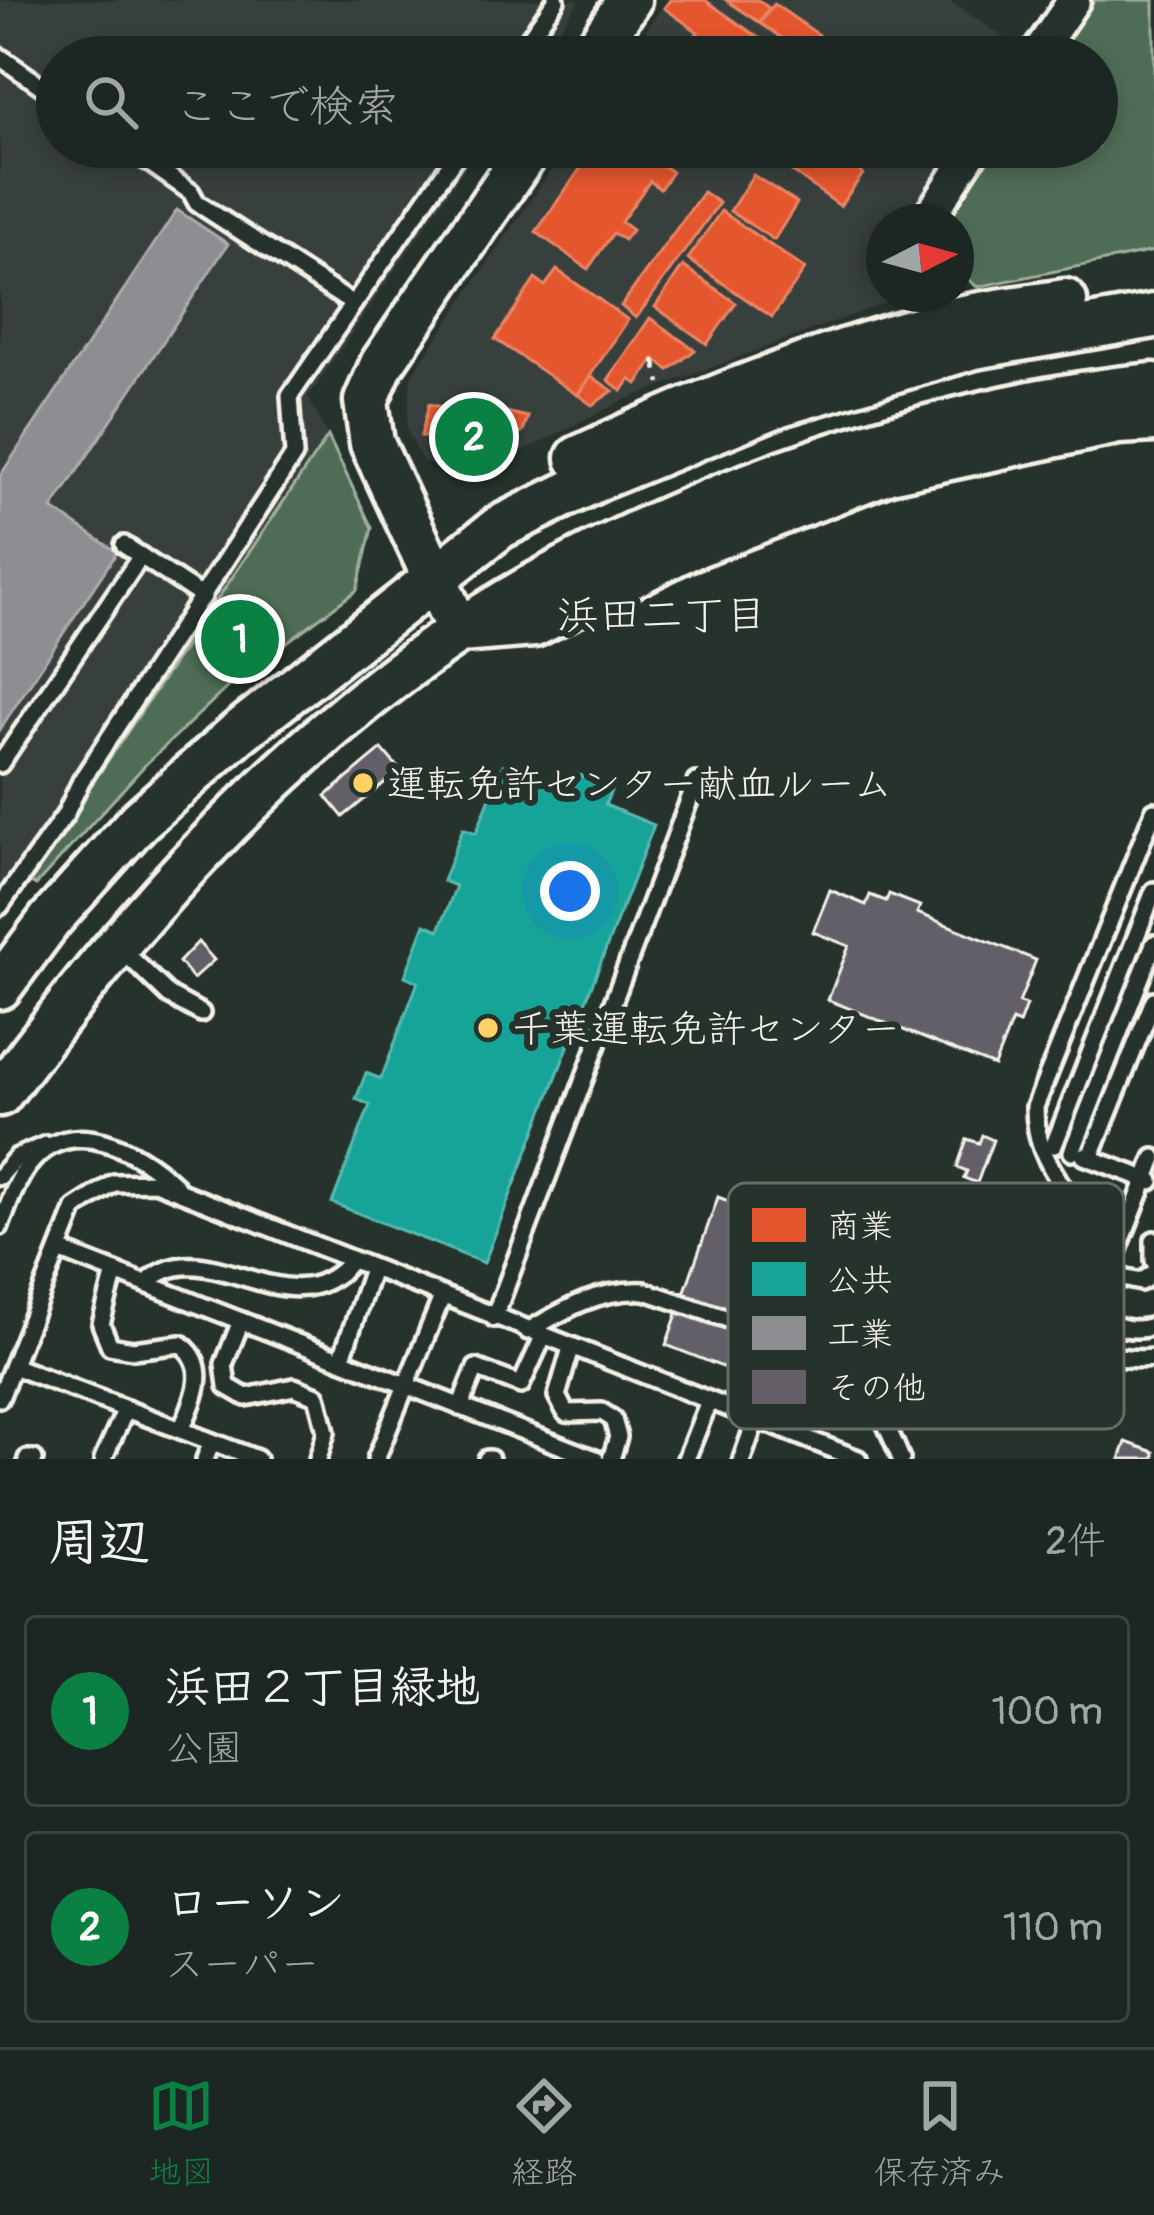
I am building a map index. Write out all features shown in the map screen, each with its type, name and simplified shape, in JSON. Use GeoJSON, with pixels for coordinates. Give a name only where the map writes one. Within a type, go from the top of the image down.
{"type":"FeatureCollection","features":[{"type":"Feature","properties":{"kind":"street"},"geometry":{"type":"LineString","coordinates":[[605,36],[629,0]]}},
{"type":"Feature","properties":{"kind":"street"},"geometry":{"type":"LineString","coordinates":[[1049,36],[1074,0]]}},
{"type":"Feature","properties":{"kind":"street"},"geometry":{"type":"LineString","coordinates":[[459,631],[372,442],[366,401],[382,364],[516,168]]}},
{"type":"Feature","properties":{"kind":"street"},"geometry":{"type":"LineString","coordinates":[[938,204],[961,168]]}},
{"type":"Feature","properties":{"kind":"street"},"geometry":{"type":"LineString","coordinates":[[974,305],[1154,287]]}},
{"type":"Feature","properties":{"kind":"street"},"geometry":{"type":"LineString","coordinates":[[433,577],[469,521],[576,459],[682,409],[930,312]]}},
{"type":"Feature","properties":{"kind":"street"},"geometry":{"type":"LineString","coordinates":[[0,987],[139,820],[238,733],[500,527],[780,404],[974,347],[1154,316]]}},
{"type":"Feature","properties":{"kind":"street"},"geometry":{"type":"LineString","coordinates":[[0,1094],[116,946],[259,792],[459,631],[605,549],[879,442],[1034,403],[1154,385]]}},
{"type":"Feature","properties":{"kind":"street"},"geometry":{"type":"LineString","coordinates":[[459,631],[534,625],[679,552],[889,471],[1118,422],[1154,420]]}},
{"type":"Feature","properties":{"kind":"lane"},"geometry":{"type":"LineString","coordinates":[[531,36],[556,0]]}},
{"type":"Feature","properties":{"kind":"lane"},"geometry":{"type":"LineString","coordinates":[[0,57],[36,82]]}},
{"type":"Feature","properties":{"kind":"lane"},"geometry":{"type":"LineString","coordinates":[[157,168],[191,192],[197,203],[352,304]]}},
{"type":"Feature","properties":{"kind":"lane"},"geometry":{"type":"LineString","coordinates":[[0,905],[294,455],[290,396],[447,168]]}},
{"type":"Feature","properties":{"kind":"lane"},"geometry":{"type":"LineString","coordinates":[[124,545],[203,597]]}},
{"type":"Feature","properties":{"kind":"lane"},"geometry":{"type":"LineString","coordinates":[[0,764],[141,556]]}},
{"type":"Feature","properties":{"kind":"lane"},"geometry":{"type":"LineString","coordinates":[[494,1318],[695,782]]}},
{"type":"Feature","properties":{"kind":"lane"},"geometry":{"type":"LineString","coordinates":[[1046,1142],[1035,1107],[1154,811]]}},
{"type":"Feature","properties":{"kind":"lane"},"geometry":{"type":"LineString","coordinates":[[1057,1183],[1042,1158],[1046,1142],[1154,891]]}},
{"type":"Feature","properties":{"kind":"lane"},"geometry":{"type":"LineString","coordinates":[[1072,1152],[1148,976],[1154,944]]}},
{"type":"Feature","properties":{"kind":"lane"},"geometry":{"type":"LineString","coordinates":[[116,946],[170,996],[202,1013]]}},
{"type":"Feature","properties":{"kind":"lane"},"geometry":{"type":"LineString","coordinates":[[1096,956],[1148,976]]}},
{"type":"Feature","properties":{"kind":"lane"},"geometry":{"type":"LineString","coordinates":[[1090,1158],[1154,1000]]}},
{"type":"Feature","properties":{"kind":"lane"},"geometry":{"type":"LineString","coordinates":[[0,1176],[25,1153],[106,1141],[137,1151],[183,1192]]}},
{"type":"Feature","properties":{"kind":"lane"},"geometry":{"type":"LineString","coordinates":[[1046,1142],[1150,1180]]}},
{"type":"Feature","properties":{"kind":"lane"},"geometry":{"type":"LineString","coordinates":[[0,1226],[25,1170],[63,1144]]}},
{"type":"Feature","properties":{"kind":"lane"},"geometry":{"type":"LineString","coordinates":[[1124,1240],[1150,1180],[1154,1157]]}},
{"type":"Feature","properties":{"kind":"lane"},"geometry":{"type":"LineString","coordinates":[[0,1397],[75,1208],[101,1189],[141,1181],[183,1192],[728,1408]]}},
{"type":"Feature","properties":{"kind":"lane"},"geometry":{"type":"LineString","coordinates":[[1154,1240],[1154,1262]]}},
{"type":"Feature","properties":{"kind":"lane"},"geometry":{"type":"LineString","coordinates":[[59,1250],[591,1458]]}},
{"type":"Feature","properties":{"kind":"lane"},"geometry":{"type":"LineString","coordinates":[[146,1284],[158,1272],[190,1264],[281,1291],[323,1280],[351,1261]]}},
{"type":"Feature","properties":{"kind":"lane"},"geometry":{"type":"LineString","coordinates":[[340,1360],[372,1269]]}},
{"type":"Feature","properties":{"kind":"lane"},"geometry":{"type":"LineString","coordinates":[[115,1272],[101,1324],[110,1346],[134,1351],[181,1344],[191,1352],[200,1385],[181,1430]]}},
{"type":"Feature","properties":{"kind":"lane"},"geometry":{"type":"LineString","coordinates":[[1124,1278],[1141,1282],[1154,1273]]}},
{"type":"Feature","properties":{"kind":"lane"},"geometry":{"type":"LineString","coordinates":[[460,1406],[476,1368],[521,1385],[536,1334],[586,1298],[618,1290],[645,1291],[728,1319]]}},
{"type":"Feature","properties":{"kind":"lane"},"geometry":{"type":"LineString","coordinates":[[376,1459],[442,1298]]}},
{"type":"Feature","properties":{"kind":"lane"},"geometry":{"type":"LineString","coordinates":[[241,1321],[224,1364],[227,1386],[246,1397],[294,1388],[317,1396],[326,1432],[318,1459]]}},
{"type":"Feature","properties":{"kind":"lane"},"geometry":{"type":"LineString","coordinates":[[1124,1328],[1154,1326]]}},
{"type":"Feature","properties":{"kind":"lane"},"geometry":{"type":"LineString","coordinates":[[571,1348],[559,1401],[566,1414],[602,1412],[614,1419],[617,1437],[611,1459]]}},
{"type":"Feature","properties":{"kind":"lane"},"geometry":{"type":"LineString","coordinates":[[1124,1360],[1154,1358]]}},
{"type":"Feature","properties":{"kind":"lane"},"geometry":{"type":"LineString","coordinates":[[13,1366],[257,1459]]}},
{"type":"Feature","properties":{"kind":"lane"},"geometry":{"type":"LineString","coordinates":[[686,1459],[709,1401]]}},
{"type":"Feature","properties":{"kind":"lane"},"geometry":{"type":"LineString","coordinates":[[103,1459],[126,1409]]}},
{"type":"Feature","properties":{"kind":"lane"},"geometry":{"type":"LineString","coordinates":[[742,1459],[752,1429]]}},
{"type":"Feature","properties":{"kind":"lane"},"geometry":{"type":"LineString","coordinates":[[780,1429],[850,1458]]}},
{"type":"Feature","properties":{"kind":"lane"},"geometry":{"type":"LineString","coordinates":[[888,1429],[901,1459]]}},
{"type":"Feature","properties":{"kind":"lane"},"geometry":{"type":"LineString","coordinates":[[205,1459],[212,1442]]}},
{"type":"Feature","properties":{"kind":"path"},"geometry":{"type":"LineString","coordinates":[[654,359],[656,372]]}},
{"type":"Feature","properties":{"kind":"shaded area"},"geometry":{"type":"Polygon","coordinates":[[[0,0],[579,0],[554,36],[36,36],[36,168],[465,168],[308,397],[327,435],[0,923],[0,0]]]}},
{"type":"Feature","properties":{"kind":"shaded area"},"geometry":{"type":"Polygon","coordinates":[[[667,0],[947,0],[1002,36],[642,36],[667,0]]]}},
{"type":"Feature","properties":{"kind":"shaded area"},"geometry":{"type":"Polygon","coordinates":[[[553,168],[946,168],[919,204],[866,204],[866,310],[626,399],[473,476],[423,462],[407,429],[411,376],[553,168]]]}},
{"type":"Feature","properties":{"kind":"green space"},"geometry":{"type":"Polygon","coordinates":[[[1095,0],[1154,0],[1154,251],[977,287],[974,204],[959,204],[982,168],[1118,168],[1118,36],[1070,36],[1095,0]]]}},
{"type":"Feature","properties":{"kind":"green space"},"geometry":{"type":"Polygon","coordinates":[[[328,436],[372,528],[357,590],[232,683],[145,765],[36,885],[27,880],[328,436]]]}},
{"type":"Feature","properties":{"kind":"building: 商業"},"geometry":{"type":"Polygon","coordinates":[[[670,0],[705,0],[756,36],[695,36],[698,32],[664,8],[670,0]]]}},
{"type":"Feature","properties":{"kind":"building: 商業"},"geometry":{"type":"Polygon","coordinates":[[[726,0],[758,0],[769,8],[759,22],[726,0]]]}},
{"type":"Feature","properties":{"kind":"building: 商業"},"geometry":{"type":"Polygon","coordinates":[[[774,4],[820,36],[779,36],[760,23],[774,4]]]}},
{"type":"Feature","properties":{"kind":"building: 商業"},"geometry":{"type":"Polygon","coordinates":[[[581,168],[666,168],[672,172],[660,189],[650,181],[621,222],[632,230],[624,240],[613,233],[588,269],[536,232],[581,168]]]}},
{"type":"Feature","properties":{"kind":"building: 商業"},"geometry":{"type":"Polygon","coordinates":[[[787,168],[855,168],[863,174],[840,206],[787,168]]]}},
{"type":"Feature","properties":{"kind":"building: 商業"},"geometry":{"type":"Polygon","coordinates":[[[753,175],[797,203],[774,240],[730,211],[753,175]]]}},
{"type":"Feature","properties":{"kind":"building: 商業"},"geometry":{"type":"Polygon","coordinates":[[[703,192],[719,203],[636,318],[621,306],[703,192]]]}},
{"type":"Feature","properties":{"kind":"building: 商業"},"geometry":{"type":"Polygon","coordinates":[[[721,211],[805,269],[772,317],[688,259],[721,211]]]}},
{"type":"Feature","properties":{"kind":"building: 商業"},"geometry":{"type":"Polygon","coordinates":[[[683,266],[736,303],[707,344],[655,307],[683,266]]]}},
{"type":"Feature","properties":{"kind":"building: 商業"},"geometry":{"type":"Polygon","coordinates":[[[557,270],[628,320],[577,395],[495,339],[535,279],[545,286],[557,270]]]}},
{"type":"Feature","properties":{"kind":"building: 商業"},"geometry":{"type":"Polygon","coordinates":[[[650,318],[695,350],[669,370],[654,359],[637,384],[630,379],[622,391],[608,380],[650,318]]]}},
{"type":"Feature","properties":{"kind":"building: 商業"},"geometry":{"type":"Polygon","coordinates":[[[591,376],[613,391],[592,405],[578,395],[591,376]]]}},
{"type":"Feature","properties":{"kind":"building: 商業"},"geometry":{"type":"Polygon","coordinates":[[[429,404],[469,414],[472,404],[528,417],[523,431],[488,452],[421,436],[429,404]]]}},
{"type":"Feature","properties":{"kind":"building: 公共","name":"千葉運転免許センター"},"geometry":{"type":"Polygon","coordinates":[[[503,765],[568,791],[574,773],[612,788],[605,805],[654,825],[484,1263],[332,1203],[370,1105],[356,1099],[366,1073],[381,1079],[418,982],[405,976],[425,924],[439,930],[456,886],[443,881],[463,828],[476,833],[503,765]]]}},
{"type":"Feature","properties":{"kind":"building: 工業"},"geometry":{"type":"Polygon","coordinates":[[[177,210],[228,244],[52,509],[117,552],[0,729],[0,476],[177,210]]]}},
{"type":"Feature","properties":{"kind":"building: その他","name":"運転免許センター献血ルーム"},"geometry":{"type":"Polygon","coordinates":[[[382,749],[400,770],[343,817],[326,796],[382,749]]]}},
{"type":"Feature","properties":{"kind":"building: その他"},"geometry":{"type":"Polygon","coordinates":[[[830,890],[866,905],[870,895],[886,901],[889,894],[920,906],[917,913],[1036,960],[1019,1003],[1026,1005],[1019,1024],[1012,1021],[994,1066],[828,1000],[849,946],[813,932],[830,890]]]}},
{"type":"Feature","properties":{"kind":"building: その他"},"geometry":{"type":"Polygon","coordinates":[[[198,942],[214,960],[193,979],[179,962],[198,942]]]}},
{"type":"Feature","properties":{"kind":"building: その他"},"geometry":{"type":"Polygon","coordinates":[[[982,1135],[993,1140],[977,1183],[964,1178],[967,1171],[957,1167],[967,1139],[979,1143],[982,1135]]]}},
{"type":"Feature","properties":{"kind":"building: その他"},"geometry":{"type":"Polygon","coordinates":[[[718,1197],[728,1201],[728,1369],[666,1345],[718,1197]]]}},
{"type":"Feature","properties":{"kind":"building: その他"},"geometry":{"type":"Polygon","coordinates":[[[1126,1442],[1154,1452],[1154,1459],[1120,1459],[1126,1442]]]}},
{"type":"Feature","properties":{"kind":"place","name":"ローソン"},"geometry":{"type":"Point","coordinates":[474,437]}},
{"type":"Feature","properties":{"kind":"place","name":"浜田２丁目緑地"},"geometry":{"type":"Point","coordinates":[240,639]}},
{"type":"Feature","properties":{"kind":"place","name":"運転免許センター献血ルーム"},"geometry":{"type":"Point","coordinates":[363,783]}},
{"type":"Feature","properties":{"kind":"place","name":"千葉運転免許センター"},"geometry":{"type":"Point","coordinates":[488,1028]}},
{"type":"Feature","properties":{"kind":"district","name":"浜田二丁目"},"geometry":{"type":"Point","coordinates":[662,614]}}]}
